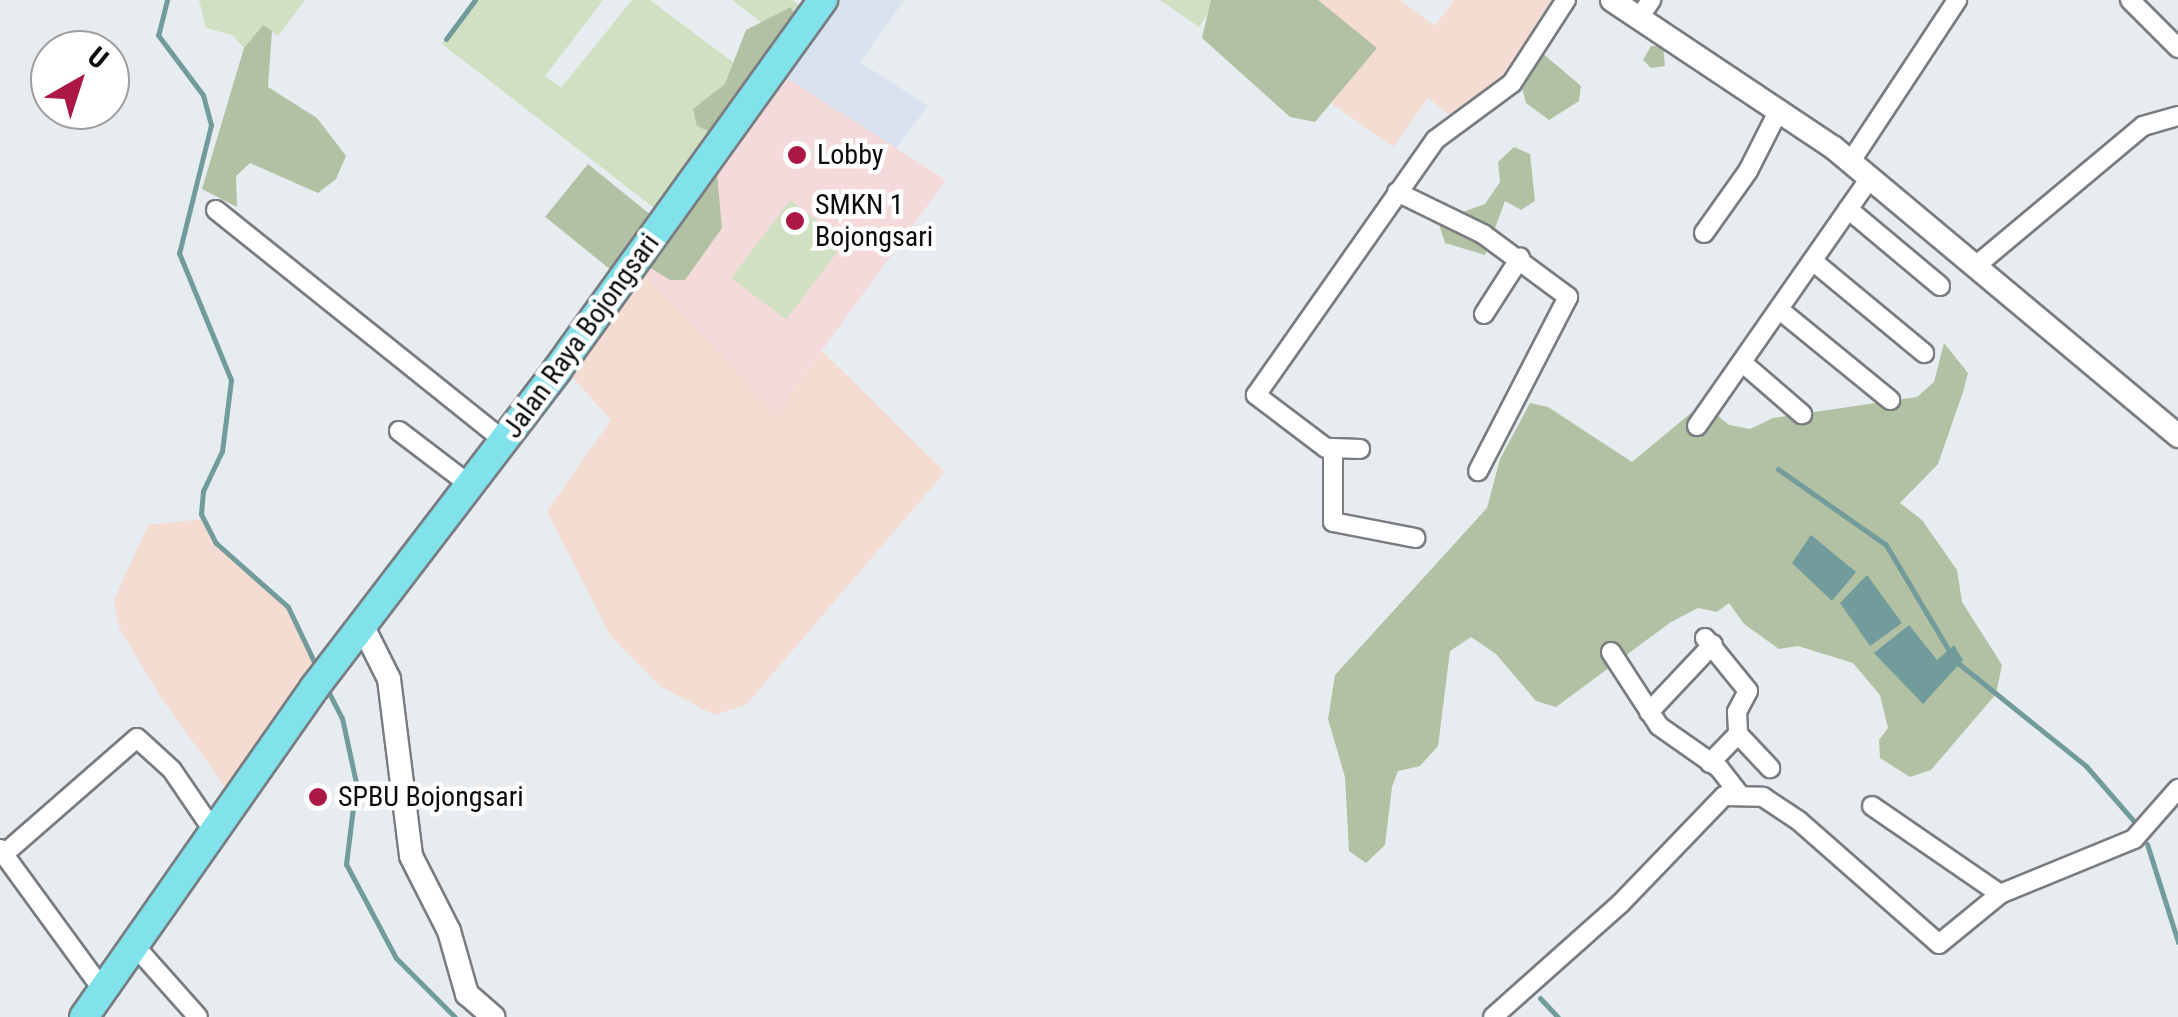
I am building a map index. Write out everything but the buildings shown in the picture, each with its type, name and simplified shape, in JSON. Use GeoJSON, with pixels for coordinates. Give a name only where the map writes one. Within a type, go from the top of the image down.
{"type":"FeatureCollection","features":[{"type":"Feature","properties":{"kind":"main road","name":"Jalan Raya Bojongsari"},"geometry":{"type":"LineString","coordinates":[[84,1017],[323,677],[504,440],[823,0]]}},
{"type":"Feature","properties":{"kind":"street"},"geometry":{"type":"LineString","coordinates":[[1360,449],[1333,449],[1256,395],[1436,140],[1512,84],[1566,0]]}},
{"type":"Feature","properties":{"kind":"street"},"geometry":{"type":"LineString","coordinates":[[1612,0],[1645,9],[1871,177],[2178,436]]}},
{"type":"Feature","properties":{"kind":"street"},"geometry":{"type":"LineString","coordinates":[[1851,162],[1957,0]]}},
{"type":"Feature","properties":{"kind":"street"},"geometry":{"type":"LineString","coordinates":[[2130,0],[2178,48]]}},
{"type":"Feature","properties":{"kind":"street"},"geometry":{"type":"LineString","coordinates":[[1704,233],[1748,171],[1778,110]]}},
{"type":"Feature","properties":{"kind":"street"},"geometry":{"type":"LineString","coordinates":[[1978,264],[2144,126],[2178,116]]}},
{"type":"Feature","properties":{"kind":"street"},"geometry":{"type":"LineString","coordinates":[[1697,426],[1744,364],[1871,177]]}},
{"type":"Feature","properties":{"kind":"street"},"geometry":{"type":"LineString","coordinates":[[1396,192],[1520,258],[1568,297],[1478,471]]}},
{"type":"Feature","properties":{"kind":"street"},"geometry":{"type":"LineString","coordinates":[[216,210],[504,440]]}},
{"type":"Feature","properties":{"kind":"street"},"geometry":{"type":"LineString","coordinates":[[1848,210],[1940,286]]}},
{"type":"Feature","properties":{"kind":"street"},"geometry":{"type":"LineString","coordinates":[[1484,314],[1520,258]]}},
{"type":"Feature","properties":{"kind":"street"},"geometry":{"type":"LineString","coordinates":[[1814,262],[1924,353]]}},
{"type":"Feature","properties":{"kind":"street"},"geometry":{"type":"LineString","coordinates":[[1781,311],[1890,400]]}},
{"type":"Feature","properties":{"kind":"street"},"geometry":{"type":"LineString","coordinates":[[1744,364],[1802,414]]}},
{"type":"Feature","properties":{"kind":"street"},"geometry":{"type":"LineString","coordinates":[[399,431],[470,485]]}},
{"type":"Feature","properties":{"kind":"street"},"geometry":{"type":"LineString","coordinates":[[1333,449],[1333,522],[1415,538]]}},
{"type":"Feature","properties":{"kind":"street"},"geometry":{"type":"LineString","coordinates":[[362,627],[389,679],[411,856],[450,931],[467,994],[493,1017]]}},
{"type":"Feature","properties":{"kind":"street"},"geometry":{"type":"LineString","coordinates":[[1649,712],[1709,641],[1748,691],[1737,712],[1738,734],[1770,768]]}},
{"type":"Feature","properties":{"kind":"street"},"geometry":{"type":"LineString","coordinates":[[1612,652],[1666,734],[1710,763],[1738,792]]}},
{"type":"Feature","properties":{"kind":"street"},"geometry":{"type":"LineString","coordinates":[[1710,763],[1738,734]]}},
{"type":"Feature","properties":{"kind":"street"},"geometry":{"type":"LineString","coordinates":[[103,990],[2,851],[137,738],[172,770],[213,830]]}},
{"type":"Feature","properties":{"kind":"street"},"geometry":{"type":"LineString","coordinates":[[1492,1017],[1620,904],[1724,796],[1738,792],[1763,797],[1799,821],[1939,944],[2000,894],[2134,839],[2178,789]]}},
{"type":"Feature","properties":{"kind":"street"},"geometry":{"type":"LineString","coordinates":[[1872,806],[2000,894]]}},
{"type":"Feature","properties":{"kind":"street"},"geometry":{"type":"LineString","coordinates":[[134,945],[198,1017]]}},
{"type":"Feature","properties":{"kind":"shaded area"},"geometry":{"type":"Polygon","coordinates":[[[834,0],[904,0],[860,62],[928,106],[896,148],[782,75],[834,0]]]}},
{"type":"Feature","properties":{"kind":"shaded area"},"geometry":{"type":"Polygon","coordinates":[[[1281,0],[1400,0],[1435,26],[1454,0],[1562,0],[1511,79],[1454,119],[1428,98],[1393,147],[1328,101],[1281,0]]]}},
{"type":"Feature","properties":{"kind":"shaded area","name":"SMKN 1 Bojongsari"},"geometry":{"type":"Polygon","coordinates":[[[782,75],[946,180],[777,412],[638,268],[782,75]]]}},
{"type":"Feature","properties":{"kind":"shaded area"},"geometry":{"type":"Polygon","coordinates":[[[638,268],[777,412],[822,351],[945,472],[746,705],[714,715],[660,686],[610,635],[547,511],[611,420],[566,370],[638,268]]]}},
{"type":"Feature","properties":{"kind":"shaded area"},"geometry":{"type":"Polygon","coordinates":[[[203,519],[216,543],[288,607],[319,673],[232,796],[159,695],[119,627],[114,600],[148,525],[203,519]]]}},
{"type":"Feature","properties":{"kind":"green space"},"geometry":{"type":"Polygon","coordinates":[[[199,0],[305,0],[278,36],[263,25],[244,48],[232,35],[206,28],[199,0]]]}},
{"type":"Feature","properties":{"kind":"green space"},"geometry":{"type":"Polygon","coordinates":[[[475,0],[603,0],[545,76],[561,88],[632,0],[650,0],[750,75],[658,211],[442,44],[475,0]]]}},
{"type":"Feature","properties":{"kind":"green space"},"geometry":{"type":"Polygon","coordinates":[[[732,0],[793,0],[805,11],[797,23],[762,23],[732,0]]]}},
{"type":"Feature","properties":{"kind":"green space"},"geometry":{"type":"Polygon","coordinates":[[[1160,0],[1218,0],[1199,27],[1160,0]]]}},
{"type":"Feature","properties":{"kind":"green space"},"geometry":{"type":"Polygon","coordinates":[[[1211,0],[1318,0],[1377,48],[1315,122],[1290,117],[1202,38],[1211,0]]]}},
{"type":"Feature","properties":{"kind":"green space"},"geometry":{"type":"Polygon","coordinates":[[[791,7],[797,23],[717,135],[697,126],[693,109],[725,84],[746,30],[791,7]]]}},
{"type":"Feature","properties":{"kind":"green space"},"geometry":{"type":"Polygon","coordinates":[[[263,25],[272,31],[268,87],[317,118],[346,156],[336,179],[318,193],[250,163],[236,176],[237,207],[202,189],[244,48],[263,25]]]}},
{"type":"Feature","properties":{"kind":"green space"},"geometry":{"type":"Polygon","coordinates":[[[1651,46],[1663,46],[1665,66],[1651,68],[1643,60],[1651,46]]]}},
{"type":"Feature","properties":{"kind":"green space"},"geometry":{"type":"Polygon","coordinates":[[[1541,52],[1581,86],[1579,101],[1549,120],[1526,103],[1521,84],[1541,52]]]}},
{"type":"Feature","properties":{"kind":"green space"},"geometry":{"type":"Polygon","coordinates":[[[1514,147],[1530,154],[1535,201],[1521,210],[1505,201],[1485,255],[1445,243],[1438,221],[1485,204],[1500,182],[1498,162],[1514,147]]]}},
{"type":"Feature","properties":{"kind":"green space"},"geometry":{"type":"Polygon","coordinates":[[[716,163],[722,228],[685,280],[670,280],[646,265],[716,163]]]}},
{"type":"Feature","properties":{"kind":"green space"},"geometry":{"type":"Polygon","coordinates":[[[588,164],[656,219],[614,272],[545,217],[588,164]]]}},
{"type":"Feature","properties":{"kind":"green space"},"geometry":{"type":"Polygon","coordinates":[[[790,200],[845,242],[786,320],[731,278],[790,200]]]}},
{"type":"Feature","properties":{"kind":"green space"},"geometry":{"type":"Polygon","coordinates":[[[1944,343],[1968,373],[1964,389],[1938,464],[1900,503],[1922,520],[1957,570],[1962,602],[2002,665],[1996,694],[1931,770],[1910,777],[1880,758],[1879,740],[1888,728],[1880,695],[1853,663],[1798,646],[1779,649],[1744,624],[1729,603],[1717,612],[1698,608],[1671,622],[1556,707],[1536,701],[1496,654],[1471,637],[1450,651],[1438,746],[1420,766],[1398,771],[1392,787],[1385,845],[1366,863],[1349,851],[1345,777],[1328,719],[1335,675],[1487,508],[1500,459],[1530,403],[1548,407],[1632,462],[1703,403],[1729,425],[1750,429],[1773,418],[1917,397],[1934,382],[1944,343]]]}},
{"type":"Feature","properties":{"kind":"water"},"geometry":{"type":"Polygon","coordinates":[[[1811,535],[1856,572],[1832,601],[1792,563],[1811,535]]]}},
{"type":"Feature","properties":{"kind":"water"},"geometry":{"type":"Polygon","coordinates":[[[1867,575],[1902,623],[1870,646],[1840,603],[1867,575]]]}},
{"type":"Feature","properties":{"kind":"water"},"geometry":{"type":"Polygon","coordinates":[[[1909,625],[1937,660],[1954,645],[1963,660],[1923,704],[1874,653],[1909,625]]]}},
{"type":"Feature","properties":{"kind":"waterway"},"geometry":{"type":"LineString","coordinates":[[167,0],[158,35],[203,95],[211,125],[179,253],[231,380],[222,451],[203,491],[201,514],[216,543],[288,607],[318,670]]}},
{"type":"Feature","properties":{"kind":"waterway"},"geometry":{"type":"LineString","coordinates":[[446,39],[475,0]]}},
{"type":"Feature","properties":{"kind":"waterway"},"geometry":{"type":"LineString","coordinates":[[1778,469],[1886,545],[1951,654]]}},
{"type":"Feature","properties":{"kind":"waterway"},"geometry":{"type":"LineString","coordinates":[[1958,663],[2086,766],[2133,820]]}},
{"type":"Feature","properties":{"kind":"waterway"},"geometry":{"type":"LineString","coordinates":[[327,689],[342,718],[356,783],[346,864],[396,958],[455,1017]]}},
{"type":"Feature","properties":{"kind":"waterway"},"geometry":{"type":"LineString","coordinates":[[2147,844],[2178,942]]}},
{"type":"Feature","properties":{"kind":"waterway"},"geometry":{"type":"LineString","coordinates":[[1540,998],[1558,1017]]}},
{"type":"Feature","properties":{"kind":"place","name":"Lobby"},"geometry":{"type":"Point","coordinates":[797,155]}},
{"type":"Feature","properties":{"kind":"place","name":"SMKN 1 Bojongsari"},"geometry":{"type":"Point","coordinates":[795,221]}},
{"type":"Feature","properties":{"kind":"place","name":"SPBU Bojongsari"},"geometry":{"type":"Point","coordinates":[318,797]}}]}
